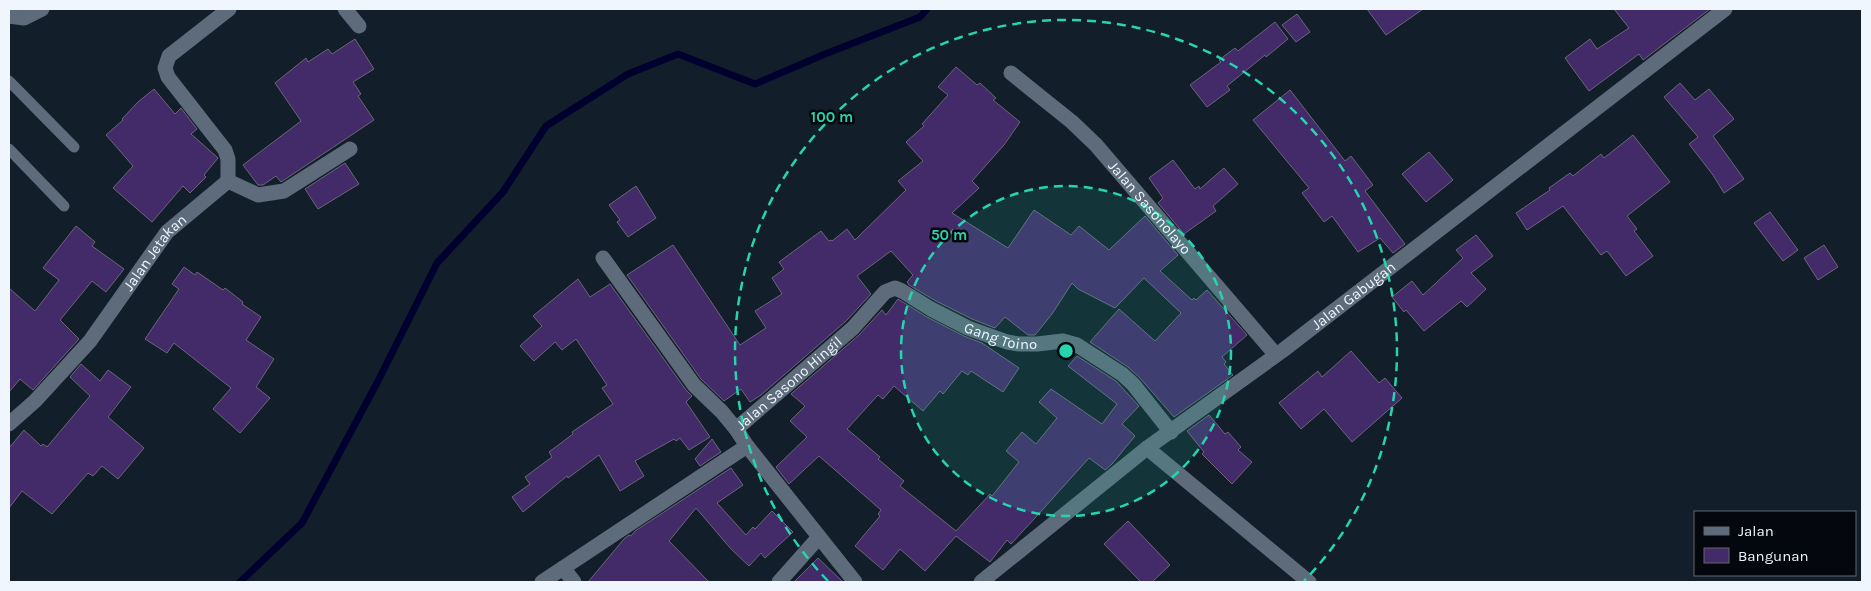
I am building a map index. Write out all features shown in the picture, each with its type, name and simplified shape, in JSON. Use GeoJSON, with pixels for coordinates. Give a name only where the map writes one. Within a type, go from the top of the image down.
{"type":"FeatureCollection","features":[{"type":"Feature","properties":{"kind":"street"},"geometry":{"type":"LineString","coordinates":[[9,19],[24,18],[42,9]]}},
{"type":"Feature","properties":{"kind":"street"},"geometry":{"type":"LineString","coordinates":[[229,9],[169,56],[165,68],[168,76],[225,150],[228,159],[228,181],[258,195],[284,192],[350,149]]}},
{"type":"Feature","properties":{"kind":"street"},"geometry":{"type":"LineString","coordinates":[[345,9],[359,26]]}},
{"type":"Feature","properties":{"kind":"street","name":"Jalan Gabugan"},"geometry":{"type":"LineString","coordinates":[[981,582],[1147,448],[1276,355],[1725,9]]}},
{"type":"Feature","properties":{"kind":"street","name":"Jalan Sasonolayo"},"geometry":{"type":"LineString","coordinates":[[1011,73],[1072,122],[1096,145],[1276,355]]}},
{"type":"Feature","properties":{"kind":"street","name":"Jalan Jetakan"},"geometry":{"type":"LineString","coordinates":[[9,424],[35,401],[90,341],[167,232],[228,181]]}},
{"type":"Feature","properties":{"kind":"street"},"geometry":{"type":"LineString","coordinates":[[603,258],[694,385],[722,412],[736,429]]}},
{"type":"Feature","properties":{"kind":"street","name":"Jalan Sasono Hingil"},"geometry":{"type":"LineString","coordinates":[[855,582],[747,446],[736,429],[786,388],[853,328],[885,292],[895,288]]}},
{"type":"Feature","properties":{"kind":"street","name":"Gang Toino"},"geometry":{"type":"LineString","coordinates":[[895,288],[968,328],[1007,342],[1037,344],[1063,341],[1077,345],[1122,374],[1133,384],[1171,432]]}},
{"type":"Feature","properties":{"kind":"street"},"geometry":{"type":"LineString","coordinates":[[542,582],[747,446]]}},
{"type":"Feature","properties":{"kind":"street"},"geometry":{"type":"LineString","coordinates":[[1147,448],[1309,582]]}},
{"type":"Feature","properties":{"kind":"street"},"geometry":{"type":"LineString","coordinates":[[779,582],[819,538]]}},
{"type":"Feature","properties":{"kind":"street"},"geometry":{"type":"LineString","coordinates":[[563,568],[574,582]]}},
{"type":"Feature","properties":{"kind":"lane"},"geometry":{"type":"LineString","coordinates":[[9,81],[74,147]]}},
{"type":"Feature","properties":{"kind":"lane"},"geometry":{"type":"LineString","coordinates":[[9,149],[64,206]]}},
{"type":"Feature","properties":{"kind":"building"},"geometry":{"type":"Polygon","coordinates":[[[1367,9],[1423,9],[1386,35],[1367,9]]]}},
{"type":"Feature","properties":{"kind":"building"},"geometry":{"type":"Polygon","coordinates":[[[1614,9],[1710,9],[1643,60],[1639,54],[1589,91],[1565,58],[1590,39],[1597,49],[1629,28],[1614,9]]]}},
{"type":"Feature","properties":{"kind":"building"},"geometry":{"type":"Polygon","coordinates":[[[1297,14],[1310,32],[1296,42],[1282,25],[1297,14]]]}},
{"type":"Feature","properties":{"kind":"building"},"geometry":{"type":"Polygon","coordinates":[[[1275,22],[1288,39],[1227,86],[1230,90],[1207,107],[1190,85],[1221,62],[1219,60],[1235,48],[1238,51],[1275,22]]]}},
{"type":"Feature","properties":{"kind":"building"},"geometry":{"type":"Polygon","coordinates":[[[355,39],[374,69],[353,82],[361,94],[358,96],[374,120],[281,182],[276,176],[263,185],[258,185],[243,165],[301,121],[275,83],[306,58],[308,62],[328,49],[332,54],[355,39]]]}},
{"type":"Feature","properties":{"kind":"building"},"geometry":{"type":"Polygon","coordinates":[[[956,67],[977,85],[980,83],[996,98],[993,100],[1020,122],[1004,145],[972,181],[979,188],[952,213],[1008,248],[1034,210],[1071,235],[1079,226],[1109,250],[1145,216],[1178,255],[1160,271],[1192,300],[1194,298],[1196,300],[1207,290],[1247,335],[1222,357],[1226,362],[1224,364],[1233,375],[1174,417],[1128,367],[1090,342],[1119,309],[1155,341],[1181,313],[1144,278],[1115,308],[1078,289],[1072,283],[1052,314],[1035,335],[1028,335],[1005,317],[995,328],[936,301],[909,285],[907,282],[913,275],[891,251],[857,276],[871,294],[846,321],[761,395],[750,402],[741,389],[724,401],[701,379],[627,275],[673,245],[740,345],[766,328],[755,311],[782,294],[772,278],[784,269],[779,262],[821,231],[829,241],[832,241],[847,229],[855,240],[906,190],[898,181],[923,161],[906,142],[924,126],[922,124],[948,95],[938,87],[956,67]]]}},
{"type":"Feature","properties":{"kind":"building"},"geometry":{"type":"Polygon","coordinates":[[[1680,83],[1695,100],[1709,89],[1734,119],[1713,136],[1744,179],[1724,193],[1713,175],[1689,144],[1698,137],[1664,97],[1680,83]]]}},
{"type":"Feature","properties":{"kind":"building"},"geometry":{"type":"Polygon","coordinates":[[[154,89],[175,114],[181,108],[197,129],[191,134],[218,158],[204,175],[206,177],[190,193],[183,186],[152,222],[113,188],[133,166],[106,135],[123,120],[138,102],[154,89]]]}},
{"type":"Feature","properties":{"kind":"building"},"geometry":{"type":"Polygon","coordinates":[[[1290,90],[1345,161],[1351,156],[1373,185],[1365,191],[1405,244],[1393,253],[1380,238],[1358,252],[1332,216],[1324,222],[1302,193],[1309,188],[1253,120],[1290,90]]]}},
{"type":"Feature","properties":{"kind":"building"},"geometry":{"type":"Polygon","coordinates":[[[1633,135],[1670,182],[1627,216],[1637,229],[1634,231],[1653,256],[1626,276],[1607,251],[1601,255],[1563,206],[1527,230],[1516,213],[1550,190],[1549,188],[1570,173],[1573,176],[1601,154],[1604,158],[1633,135]]]}},
{"type":"Feature","properties":{"kind":"building"},"geometry":{"type":"Polygon","coordinates":[[[1429,152],[1453,180],[1426,202],[1402,174],[1429,152]]]}},
{"type":"Feature","properties":{"kind":"building"},"geometry":{"type":"Polygon","coordinates":[[[1173,160],[1195,189],[1199,186],[1200,189],[1224,168],[1238,184],[1213,206],[1216,211],[1184,234],[1158,203],[1163,198],[1149,178],[1173,160]]]}},
{"type":"Feature","properties":{"kind":"building"},"geometry":{"type":"Polygon","coordinates":[[[345,163],[359,184],[318,209],[305,189],[345,163]]]}},
{"type":"Feature","properties":{"kind":"building"},"geometry":{"type":"Polygon","coordinates":[[[636,186],[656,218],[628,237],[617,222],[620,220],[609,205],[636,186]]]}},
{"type":"Feature","properties":{"kind":"building"},"geometry":{"type":"Polygon","coordinates":[[[1770,212],[1798,250],[1783,261],[1754,223],[1770,212]]]}},
{"type":"Feature","properties":{"kind":"building"},"geometry":{"type":"Polygon","coordinates":[[[76,226],[95,242],[92,246],[124,269],[106,292],[92,281],[60,320],[79,339],[33,390],[20,379],[9,392],[9,288],[35,311],[59,280],[43,268],[76,226]]]}},
{"type":"Feature","properties":{"kind":"building"},"geometry":{"type":"Polygon","coordinates":[[[1476,235],[1493,256],[1471,273],[1486,289],[1467,307],[1461,301],[1424,331],[1406,310],[1404,312],[1392,297],[1412,281],[1423,295],[1463,258],[1456,250],[1476,235]]]}},
{"type":"Feature","properties":{"kind":"building"},"geometry":{"type":"Polygon","coordinates":[[[1824,245],[1838,267],[1818,280],[1804,258],[1824,245]]]}},
{"type":"Feature","properties":{"kind":"building"},"geometry":{"type":"Polygon","coordinates":[[[184,267],[195,275],[197,272],[223,290],[225,288],[243,302],[242,304],[261,317],[246,340],[274,359],[256,387],[270,398],[240,433],[213,409],[231,388],[174,343],[167,353],[145,339],[179,289],[172,284],[184,267]]]}},
{"type":"Feature","properties":{"kind":"building"},"geometry":{"type":"Polygon","coordinates":[[[578,279],[590,297],[610,284],[692,396],[686,402],[710,437],[689,450],[680,438],[676,441],[674,439],[635,461],[644,476],[620,491],[599,455],[568,478],[567,476],[523,512],[512,497],[530,484],[525,477],[552,457],[549,452],[573,434],[572,432],[613,404],[602,388],[607,385],[576,339],[562,350],[555,342],[534,361],[520,346],[542,326],[533,316],[578,279]]]}},
{"type":"Feature","properties":{"kind":"building"},"geometry":{"type":"Polygon","coordinates":[[[898,299],[927,317],[982,343],[1019,368],[1003,392],[971,371],[968,375],[962,371],[943,394],[940,391],[923,411],[894,386],[883,399],[878,395],[847,429],[880,457],[878,459],[904,481],[900,486],[956,531],[990,494],[992,496],[1019,462],[1006,451],[1022,432],[1036,444],[1057,418],[1039,402],[1051,389],[1102,424],[1117,404],[1068,366],[1077,356],[1116,381],[1139,406],[1122,424],[1135,436],[1112,464],[1105,470],[1089,458],[1011,544],[1007,540],[990,562],[956,536],[925,571],[900,549],[883,570],[855,546],[880,516],[878,514],[881,510],[819,456],[789,484],[776,467],[807,437],[790,421],[805,406],[791,394],[859,335],[882,310],[886,315],[898,299]]]}},
{"type":"Feature","properties":{"kind":"building"},"geometry":{"type":"Polygon","coordinates":[[[1351,351],[1379,383],[1385,378],[1402,398],[1352,442],[1324,409],[1301,429],[1279,403],[1318,371],[1322,377],[1351,351]]]}},
{"type":"Feature","properties":{"kind":"building"},"geometry":{"type":"Polygon","coordinates":[[[81,364],[100,381],[108,370],[131,387],[108,417],[144,448],[118,479],[102,466],[93,476],[88,473],[52,514],[22,491],[9,508],[9,448],[24,430],[41,446],[43,444],[47,447],[90,396],[70,377],[81,364]]]}},
{"type":"Feature","properties":{"kind":"building"},"geometry":{"type":"Polygon","coordinates":[[[1209,415],[1225,434],[1228,432],[1241,447],[1238,450],[1252,462],[1232,484],[1202,454],[1204,452],[1187,431],[1209,415]]]}},
{"type":"Feature","properties":{"kind":"building"},"geometry":{"type":"Polygon","coordinates":[[[712,439],[721,452],[700,466],[695,459],[712,439]]]}},
{"type":"Feature","properties":{"kind":"building"},"geometry":{"type":"Polygon","coordinates":[[[731,468],[743,485],[717,503],[746,535],[753,527],[755,529],[772,511],[793,532],[765,558],[761,553],[749,566],[731,549],[696,508],[669,541],[709,582],[588,582],[629,535],[631,536],[635,531],[731,468]]]}},
{"type":"Feature","properties":{"kind":"building"},"geometry":{"type":"Polygon","coordinates":[[[1128,521],[1170,565],[1152,582],[1141,582],[1104,544],[1128,521]]]}},
{"type":"Feature","properties":{"kind":"building"},"geometry":{"type":"Polygon","coordinates":[[[818,558],[843,582],[794,582],[818,558]]]}},
{"type":"Feature","properties":{"kind":"waterway"},"geometry":{"type":"LineString","coordinates":[[240,582],[302,523],[377,383],[437,263],[503,192],[546,126],[628,74],[678,54],[755,84],[920,17],[927,9]]}}]}
